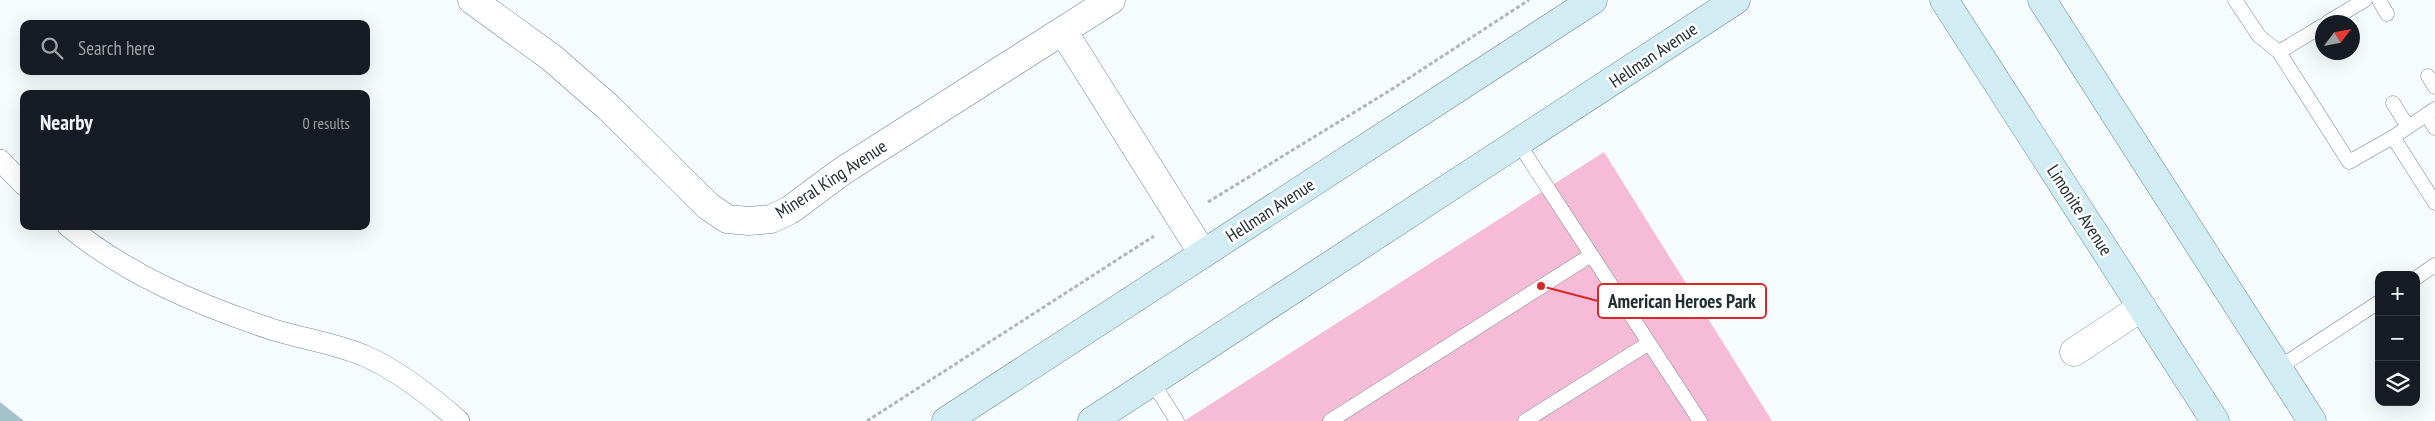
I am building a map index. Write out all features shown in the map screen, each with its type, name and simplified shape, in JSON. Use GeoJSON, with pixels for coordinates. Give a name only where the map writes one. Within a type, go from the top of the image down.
{"type":"FeatureCollection","features":[{"type":"Feature","properties":{"kind":"main road","name":"Hellman Avenue"},"geometry":{"type":"LineString","coordinates":[[946,421],[1594,0]]}},
{"type":"Feature","properties":{"kind":"main road","name":"Hellman Avenue"},"geometry":{"type":"LineString","coordinates":[[1092,421],[1519,144],[1736,0]]}},
{"type":"Feature","properties":{"kind":"main road","name":"Limonite Avenue"},"geometry":{"type":"LineString","coordinates":[[1944,0],[2215,421]]}},
{"type":"Feature","properties":{"kind":"main road"},"geometry":{"type":"LineString","coordinates":[[2042,0],[2312,421]]}},
{"type":"Feature","properties":{"kind":"street","name":"Mineral King Avenue"},"geometry":{"type":"LineString","coordinates":[[472,0],[552,58],[634,132],[708,206],[727,219],[749,221],[771,219],[790,210],[841,172],[1111,0]]}},
{"type":"Feature","properties":{"kind":"street"},"geometry":{"type":"LineString","coordinates":[[1063,31],[1203,254]]}},
{"type":"Feature","properties":{"kind":"street"},"geometry":{"type":"LineString","coordinates":[[0,160],[20,181]]}},
{"type":"Feature","properties":{"kind":"street"},"geometry":{"type":"LineString","coordinates":[[73,230],[93,247],[176,294],[273,330],[366,356],[428,394],[459,421]]}},
{"type":"Feature","properties":{"kind":"street"},"geometry":{"type":"LineString","coordinates":[[2074,352],[2142,307]]}},
{"type":"Feature","properties":{"kind":"lane"},"geometry":{"type":"LineString","coordinates":[[2235,0],[2259,36],[2279,52],[2349,162],[2393,138],[2431,112],[2435,128]]}},
{"type":"Feature","properties":{"kind":"lane"},"geometry":{"type":"LineString","coordinates":[[2343,15],[2365,0]]}},
{"type":"Feature","properties":{"kind":"lane"},"geometry":{"type":"LineString","coordinates":[[2378,0],[2387,14]]}},
{"type":"Feature","properties":{"kind":"lane"},"geometry":{"type":"LineString","coordinates":[[2279,52],[2315,30]]}},
{"type":"Feature","properties":{"kind":"lane"},"geometry":{"type":"LineString","coordinates":[[2393,103],[2408,127]]}},
{"type":"Feature","properties":{"kind":"lane"},"geometry":{"type":"LineString","coordinates":[[2393,138],[2435,203]]}},
{"type":"Feature","properties":{"kind":"lane"},"geometry":{"type":"LineString","coordinates":[[1519,144],[1700,421]]}},
{"type":"Feature","properties":{"kind":"lane"},"geometry":{"type":"LineString","coordinates":[[1330,421],[1591,255]]}},
{"type":"Feature","properties":{"kind":"lane"},"geometry":{"type":"LineString","coordinates":[[2420,275],[2435,265]]}},
{"type":"Feature","properties":{"kind":"lane"},"geometry":{"type":"LineString","coordinates":[[2278,368],[2375,305]]}},
{"type":"Feature","properties":{"kind":"lane"},"geometry":{"type":"LineString","coordinates":[[1525,421],[1649,343]]}},
{"type":"Feature","properties":{"kind":"lane"},"geometry":{"type":"LineString","coordinates":[[1153,383],[1177,421]]}},
{"type":"Feature","properties":{"kind":"shaded area"},"geometry":{"type":"Polygon","coordinates":[[[1604,152],[1772,421],[1184,421],[1604,152]]]}},
{"type":"Feature","properties":{"kind":"building"},"geometry":{"type":"Polygon","coordinates":[[[0,402],[24,421],[0,421],[0,402]]]}},
{"type":"Feature","properties":{"kind":"place","name":"American Heroes Park"},"geometry":{"type":"Point","coordinates":[1541,286]}}]}
